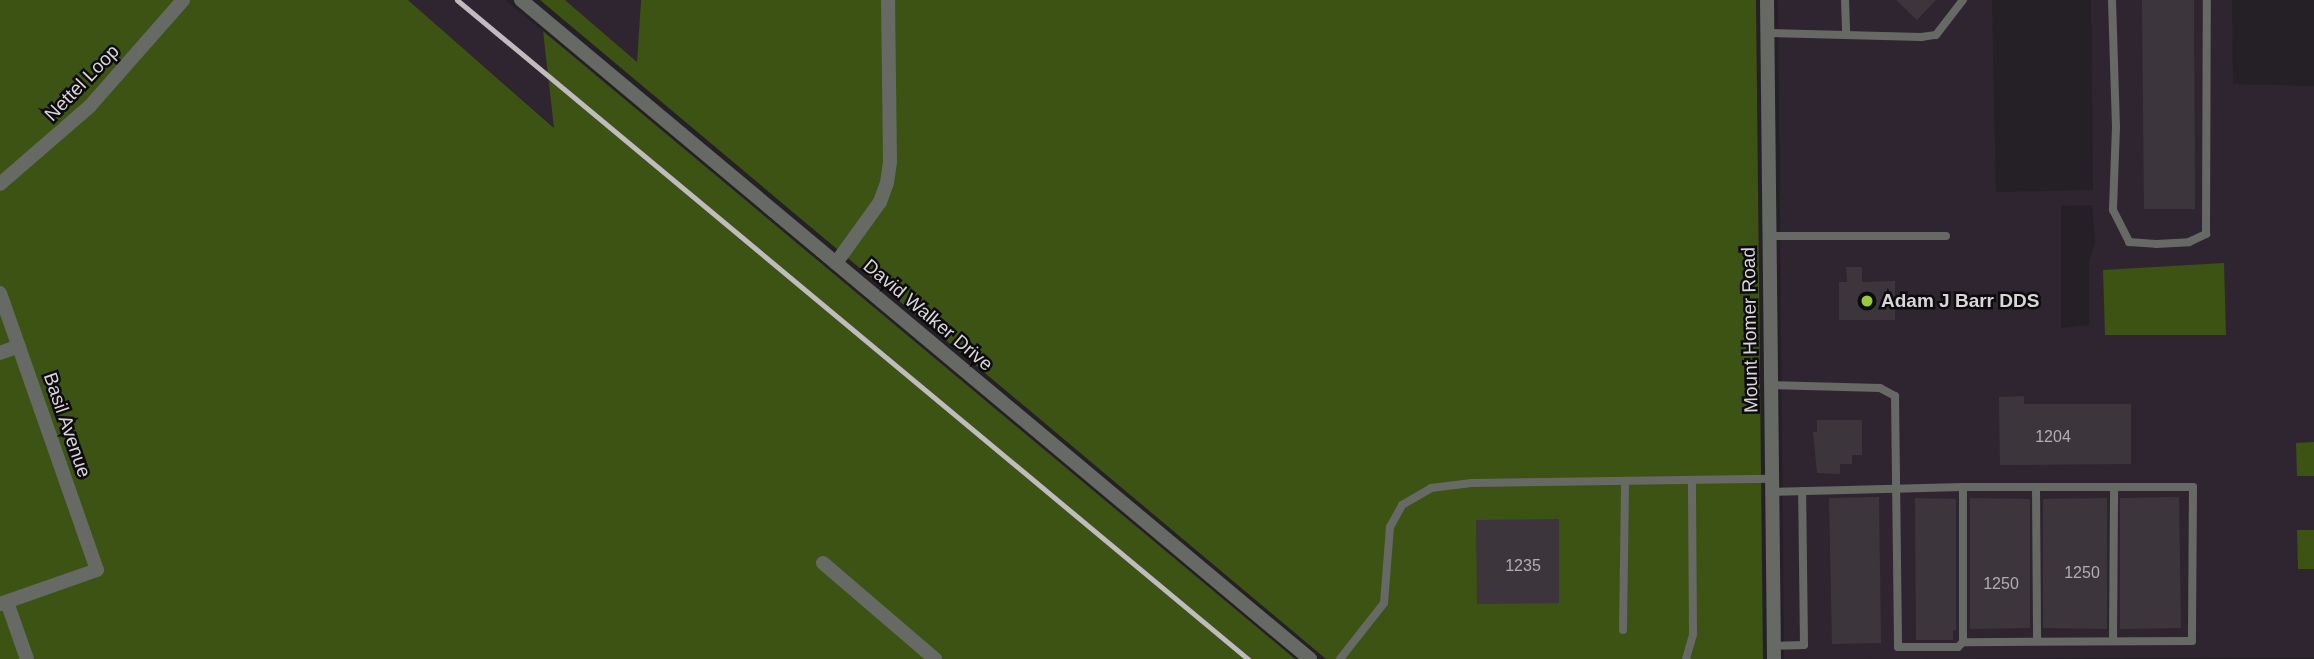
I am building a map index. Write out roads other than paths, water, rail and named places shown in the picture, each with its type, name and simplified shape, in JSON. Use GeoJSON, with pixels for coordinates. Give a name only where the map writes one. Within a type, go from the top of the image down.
{"type":"FeatureCollection","features":[{"type":"Feature","properties":{"kind":"street","name":"Nettel Loop"},"geometry":{"type":"LineString","coordinates":[[0,184],[90,106],[183,0]]}},
{"type":"Feature","properties":{"kind":"street","name":"David Walker Drive"},"geometry":{"type":"LineString","coordinates":[[521,0],[1310,659]]}},
{"type":"Feature","properties":{"kind":"street"},"geometry":{"type":"LineString","coordinates":[[836,263],[880,202],[887,183],[890,160],[888,0]]}},
{"type":"Feature","properties":{"kind":"street","name":"Mount Homer Road"},"geometry":{"type":"LineString","coordinates":[[1767,0],[1769,385],[1774,653]]}},
{"type":"Feature","properties":{"kind":"street","name":"Basil Avenue"},"geometry":{"type":"LineString","coordinates":[[0,293],[97,570],[4,603]]}},
{"type":"Feature","properties":{"kind":"street"},"geometry":{"type":"LineString","coordinates":[[0,353],[19,346]]}},
{"type":"Feature","properties":{"kind":"street"},"geometry":{"type":"LineString","coordinates":[[823,563],[935,659]]}},
{"type":"Feature","properties":{"kind":"street"},"geometry":{"type":"LineString","coordinates":[[4,603],[27,659]]}},
{"type":"Feature","properties":{"kind":"lane"},"geometry":{"type":"LineString","coordinates":[[1845,0],[1846,34]]}},
{"type":"Feature","properties":{"kind":"lane"},"geometry":{"type":"LineString","coordinates":[[1767,33],[1920,37],[1936,35],[1963,0]]}},
{"type":"Feature","properties":{"kind":"lane"},"geometry":{"type":"LineString","coordinates":[[2112,0],[2116,127],[2113,211],[2129,242],[2156,244],[2189,242],[2206,234],[2207,0]]}},
{"type":"Feature","properties":{"kind":"lane"},"geometry":{"type":"LineString","coordinates":[[1768,236],[1945,236]]}},
{"type":"Feature","properties":{"kind":"lane"},"geometry":{"type":"LineString","coordinates":[[1340,659],[1384,604],[1390,527],[1402,505],[1431,488],[1472,483],[1692,480],[1802,491],[1896,489],[1963,487],[2193,487],[2192,641],[2037,640],[1963,642],[1958,647],[1898,647],[1896,489],[1895,396],[1891,391],[1880,388],[1769,385]]}},
{"type":"Feature","properties":{"kind":"lane"},"geometry":{"type":"LineString","coordinates":[[1686,659],[1693,634],[1692,480]]}},
{"type":"Feature","properties":{"kind":"lane"},"geometry":{"type":"LineString","coordinates":[[1623,630],[1625,481]]}},
{"type":"Feature","properties":{"kind":"lane"},"geometry":{"type":"LineString","coordinates":[[1963,487],[1963,642]]}},
{"type":"Feature","properties":{"kind":"lane"},"geometry":{"type":"LineString","coordinates":[[2036,487],[2037,640]]}},
{"type":"Feature","properties":{"kind":"lane"},"geometry":{"type":"LineString","coordinates":[[2113,641],[2114,487]]}},
{"type":"Feature","properties":{"kind":"lane"},"geometry":{"type":"LineString","coordinates":[[1774,653],[1804,645],[1802,491]]}},
{"type":"Feature","properties":{"kind":"railway"},"geometry":{"type":"LineString","coordinates":[[457,0],[1248,659]]}},
{"type":"Feature","properties":{"kind":"place","name":"Adam J Barr DDS"},"geometry":{"type":"Point","coordinates":[1867,301]}}]}
